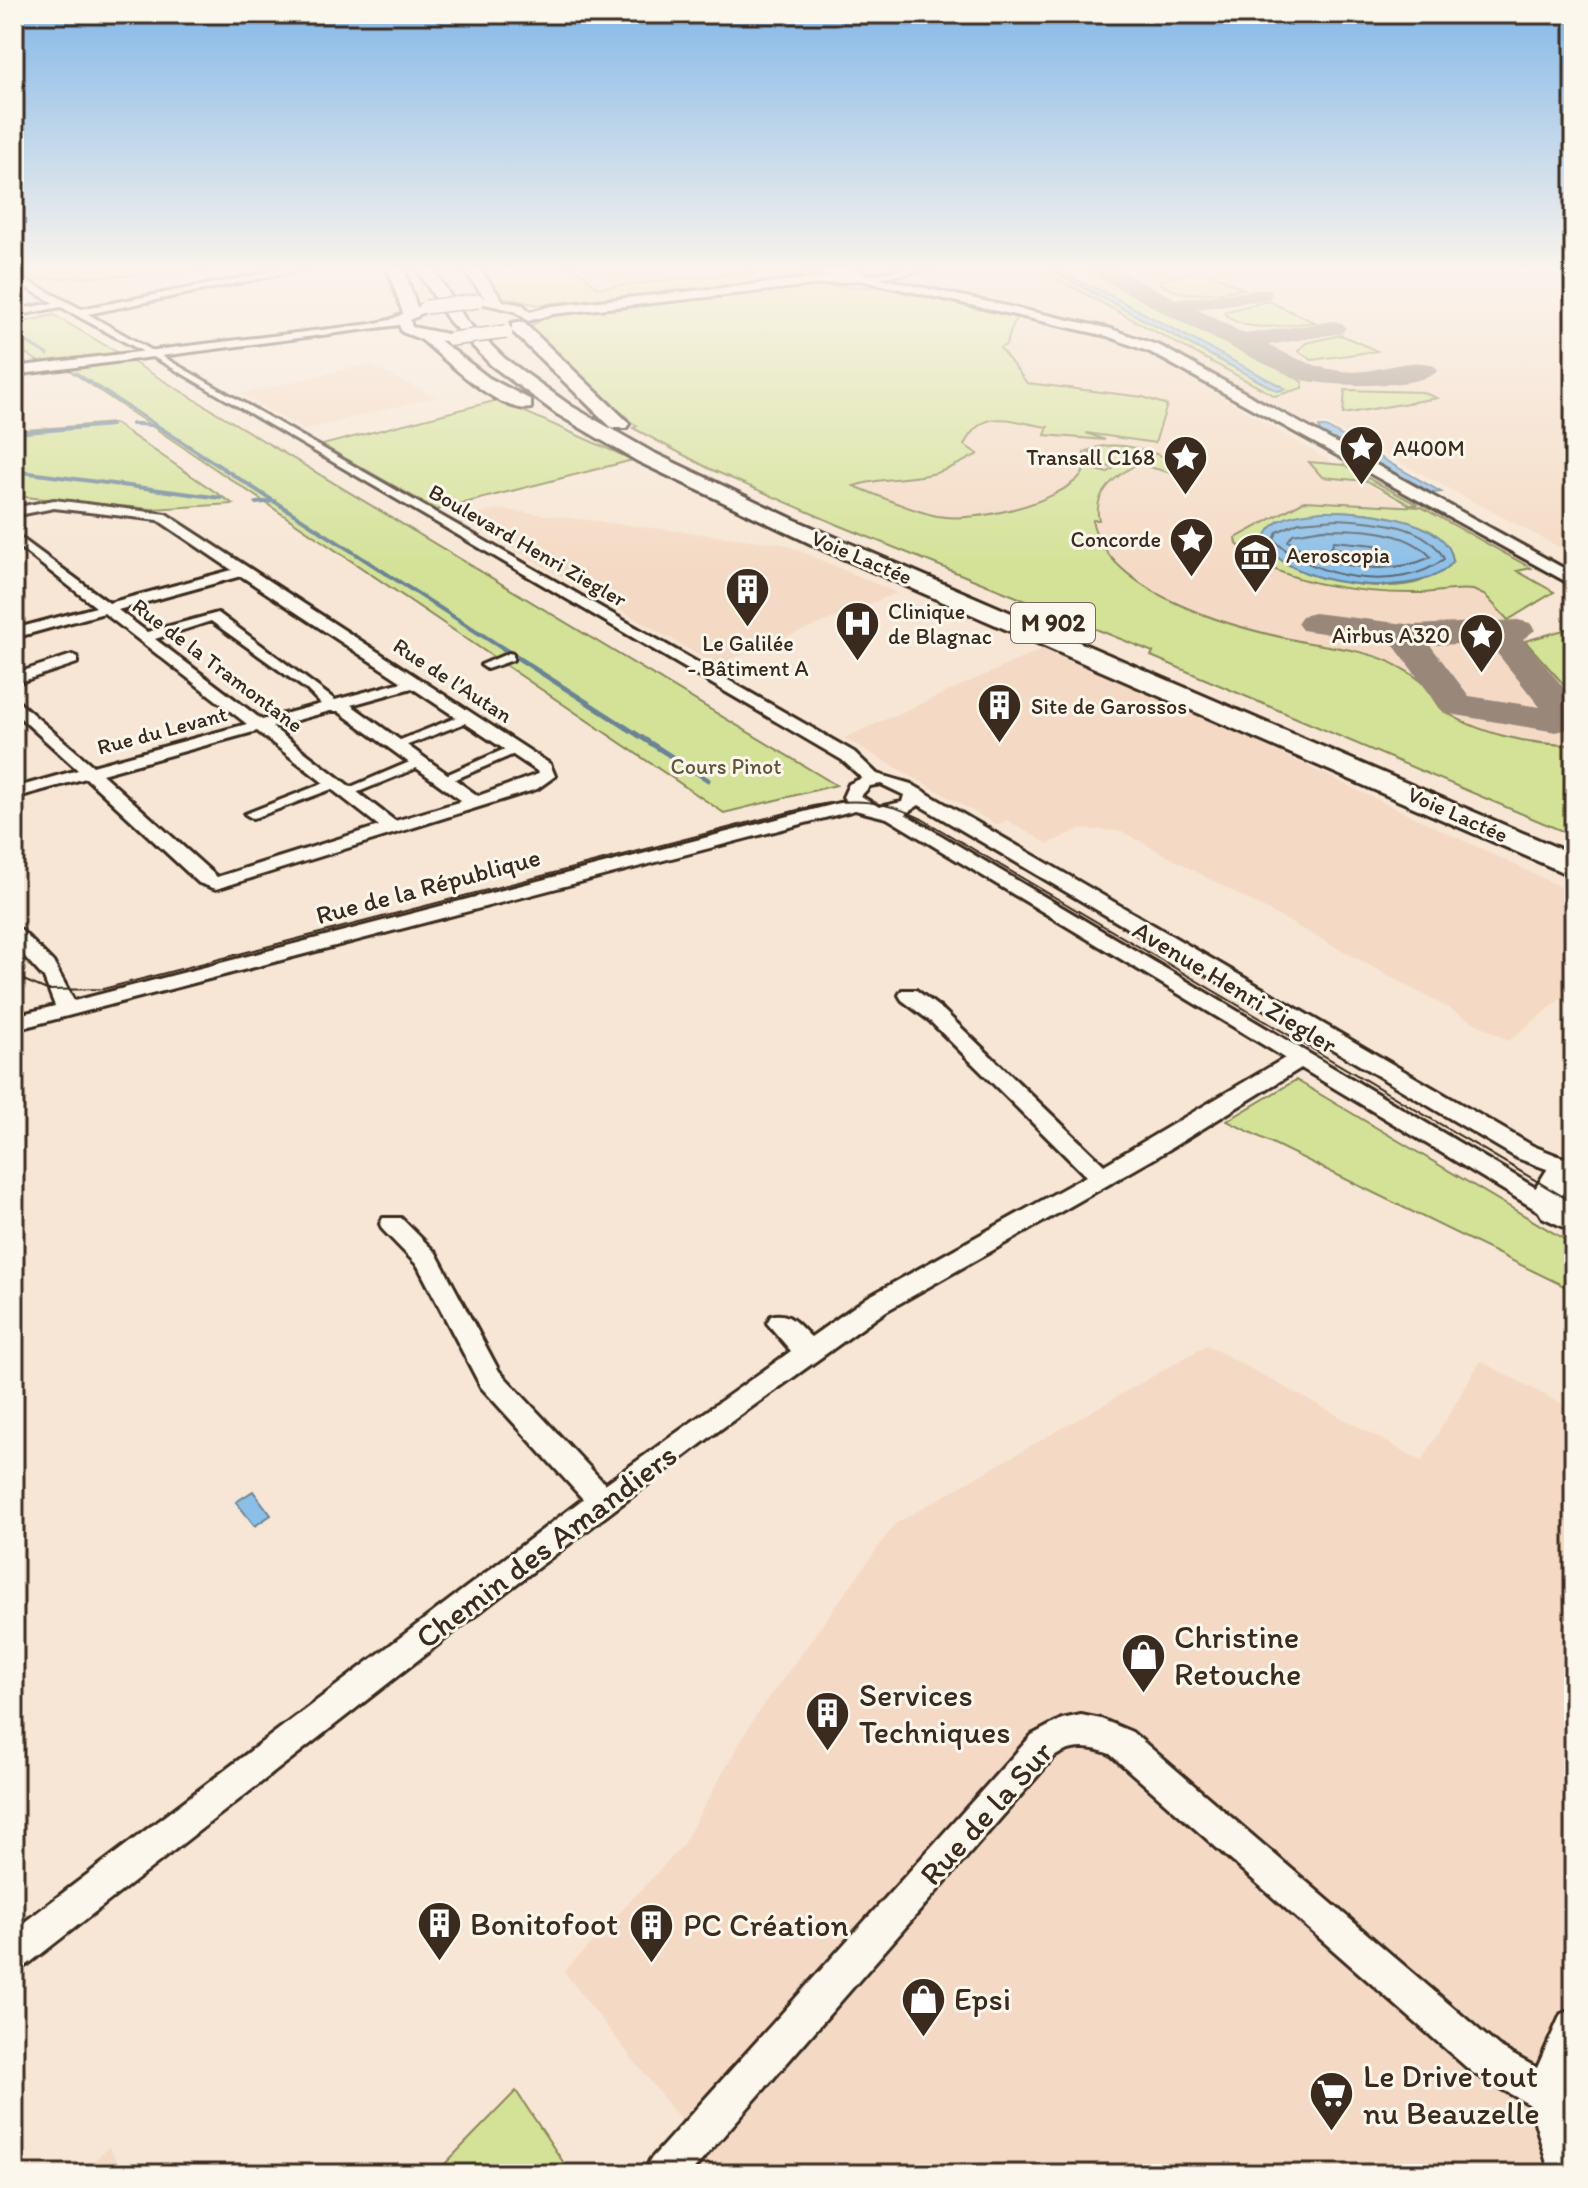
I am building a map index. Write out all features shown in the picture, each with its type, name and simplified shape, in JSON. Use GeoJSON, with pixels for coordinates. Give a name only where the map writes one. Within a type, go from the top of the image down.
{"type":"FeatureCollection","features":[{"type":"Feature","properties":{"kind":"highway"},"geometry":{"type":"LineString","coordinates":[[467,369],[495,390],[621,450],[636,453]]}},
{"type":"Feature","properties":{"kind":"highway","name":"Voie Lactée"},"geometry":{"type":"LineString","coordinates":[[508,369],[548,399],[636,453],[706,489],[1230,719],[1399,787],[1574,867]]}},
{"type":"Feature","properties":{"kind":"highway","name":"Voie Lactée"},"geometry":{"type":"LineString","coordinates":[[528,369],[564,397],[722,484],[1490,810],[1574,851]]}},
{"type":"Feature","properties":{"kind":"highway"},"geometry":{"type":"LineString","coordinates":[[565,369],[621,426],[620,430]]}},
{"type":"Feature","properties":{"kind":"highway"},"geometry":{"type":"LineString","coordinates":[[1230,719],[1574,887]]}},
{"type":"Feature","properties":{"kind":"highway"},"geometry":{"type":"LineString","coordinates":[[1490,810],[1574,841]]}},
{"type":"Feature","properties":{"kind":"street"},"geometry":{"type":"LineString","coordinates":[[14,371],[52,369]]}},
{"type":"Feature","properties":{"kind":"street","name":"Boulevard Henri Ziegler"},"geometry":{"type":"LineString","coordinates":[[180,369],[848,756],[859,763],[872,780]]}},
{"type":"Feature","properties":{"kind":"street"},"geometry":{"type":"LineString","coordinates":[[1191,369],[1574,581]]}},
{"type":"Feature","properties":{"kind":"street","name":"Rue de l'Autan"},"geometry":{"type":"LineString","coordinates":[[14,512],[49,503],[161,517],[544,768],[547,776],[536,783],[476,803],[216,883],[206,879],[90,772]]}},
{"type":"Feature","properties":{"kind":"street","name":"Rue de la Tramontane"},"geometry":{"type":"LineString","coordinates":[[14,537],[394,829]]}},
{"type":"Feature","properties":{"kind":"street"},"geometry":{"type":"LineString","coordinates":[[14,634],[242,571]]}},
{"type":"Feature","properties":{"kind":"street"},"geometry":{"type":"LineString","coordinates":[[145,637],[213,616],[476,803]]}},
{"type":"Feature","properties":{"kind":"street"},"geometry":{"type":"LineString","coordinates":[[487,665],[509,657]]}},
{"type":"Feature","properties":{"kind":"street"},"geometry":{"type":"LineString","coordinates":[[14,679],[72,660]]}},
{"type":"Feature","properties":{"kind":"street","name":"Rue du Levant"},"geometry":{"type":"LineString","coordinates":[[15,791],[414,683]]}},
{"type":"Feature","properties":{"kind":"street"},"geometry":{"type":"LineString","coordinates":[[14,703],[90,772]]}},
{"type":"Feature","properties":{"kind":"street"},"geometry":{"type":"LineString","coordinates":[[395,745],[465,718]]}},
{"type":"Feature","properties":{"kind":"street"},"geometry":{"type":"LineString","coordinates":[[444,779],[514,749]]}},
{"type":"Feature","properties":{"kind":"street"},"geometry":{"type":"LineString","coordinates":[[346,792],[419,762]]}},
{"type":"Feature","properties":{"kind":"street"},"geometry":{"type":"LineString","coordinates":[[857,804],[852,797],[855,788],[872,780]]}},
{"type":"Feature","properties":{"kind":"street","name":"Avenue Henri Ziegler"},"geometry":{"type":"LineString","coordinates":[[872,780],[897,781],[1525,1152],[1568,1166]]}},
{"type":"Feature","properties":{"kind":"street"},"geometry":{"type":"LineString","coordinates":[[252,814],[327,786]]}},
{"type":"Feature","properties":{"kind":"street"},"geometry":{"type":"LineString","coordinates":[[890,812],[910,805],[913,793]]}},
{"type":"Feature","properties":{"kind":"street","name":"Avenue Henri Ziegler"},"geometry":{"type":"LineString","coordinates":[[857,804],[870,810],[890,812],[1563,1215]]}},
{"type":"Feature","properties":{"kind":"street","name":"Rue de la République"},"geometry":{"type":"LineString","coordinates":[[14,1023],[66,1007],[857,804]]}},
{"type":"Feature","properties":{"kind":"street"},"geometry":{"type":"LineString","coordinates":[[14,934],[49,969],[60,986],[66,1007]]}},
{"type":"Feature","properties":{"kind":"street"},"geometry":{"type":"LineString","coordinates":[[909,995],[937,1016],[1102,1177]]}},
{"type":"Feature","properties":{"kind":"street","name":"Chemin des Amandiers"},"geometry":{"type":"LineString","coordinates":[[14,1952],[604,1502],[809,1352],[920,1278],[1102,1177],[1301,1058]]}},
{"type":"Feature","properties":{"kind":"street"},"geometry":{"type":"LineString","coordinates":[[1563,1215],[1545,1197],[1568,1166]]}},
{"type":"Feature","properties":{"kind":"street"},"geometry":{"type":"LineString","coordinates":[[392,1224],[427,1260],[490,1379],[604,1502]]}},
{"type":"Feature","properties":{"kind":"street"},"geometry":{"type":"LineString","coordinates":[[780,1323],[809,1352]]}},
{"type":"Feature","properties":{"kind":"street","name":"Rue de la Sur"},"geometry":{"type":"LineString","coordinates":[[664,2174],[1043,1746],[1058,1735],[1079,1730],[1100,1733],[1121,1743],[1486,2060],[1545,2093]]}},
{"type":"Feature","properties":{"kind":"street"},"geometry":{"type":"LineString","coordinates":[[1570,2174],[1545,2093],[1574,2027]]}},
{"type":"Feature","properties":{"kind":"shaded area"},"geometry":{"type":"Polygon","coordinates":[[[346,369],[378,369],[435,397],[304,430],[241,394],[346,369]]]}},
{"type":"Feature","properties":{"kind":"shaded area"},"geometry":{"type":"Polygon","coordinates":[[[1016,369],[1175,369],[1493,558],[1527,639],[1574,691],[1574,746],[1526,748],[987,534],[852,486],[934,474],[977,454],[964,446],[974,425],[988,419],[1155,442],[1143,397],[1027,383],[1016,369]]]}},
{"type":"Feature","properties":{"kind":"shaded area"},"geometry":{"type":"Polygon","coordinates":[[[1206,369],[1574,369],[1574,555],[1325,423],[1310,425],[1206,369]]]}},
{"type":"Feature","properties":{"kind":"shaded area"},"geometry":{"type":"Polygon","coordinates":[[[497,509],[784,544],[897,593],[716,665],[461,519],[497,509]]]}},
{"type":"Feature","properties":{"kind":"shaded area"},"geometry":{"type":"Polygon","coordinates":[[[1045,648],[1236,732],[1557,885],[1574,896],[1574,988],[1509,1041],[1121,831],[1079,829],[1048,844],[1007,820],[997,825],[844,738],[1045,648]]]}},
{"type":"Feature","properties":{"kind":"shaded area"},"geometry":{"type":"Polygon","coordinates":[[[1207,1345],[1422,1461],[1480,1361],[1574,1410],[1574,2174],[635,2174],[683,2123],[564,1972],[682,1846],[751,1723],[895,1524],[1207,1345]]]}},
{"type":"Feature","properties":{"kind":"shaded area"},"geometry":{"type":"Polygon","coordinates":[[[109,2147],[124,2174],[79,2174],[109,2147]]]}},
{"type":"Feature","properties":{"kind":"green space","name":"Cours Pinot"},"geometry":{"type":"Polygon","coordinates":[[[68,369],[144,369],[836,785],[724,813],[68,369]]]}},
{"type":"Feature","properties":{"kind":"green space"},"geometry":{"type":"Polygon","coordinates":[[[570,369],[1016,369],[1027,383],[1143,397],[1167,405],[1155,443],[1086,433],[1105,440],[1045,435],[1048,427],[1010,420],[989,420],[972,433],[964,445],[978,454],[958,465],[926,475],[854,486],[905,507],[937,516],[972,517],[1014,509],[1055,494],[1083,473],[1084,453],[1100,467],[1097,470],[1107,473],[1114,468],[1099,464],[1095,454],[1087,451],[1099,447],[1126,446],[1194,467],[1176,474],[1137,464],[1114,480],[1102,494],[1099,520],[1093,520],[1093,524],[1105,549],[1125,571],[1181,606],[1214,618],[1388,661],[1421,681],[1443,710],[1472,726],[1523,740],[1574,745],[1574,836],[1151,656],[1153,652],[836,524],[710,469],[633,428],[637,426],[606,406],[570,369]]]}},
{"type":"Feature","properties":{"kind":"green space"},"geometry":{"type":"Polygon","coordinates":[[[1225,369],[1237,369],[1278,391],[1284,388],[1248,369],[1280,369],[1303,383],[1302,388],[1275,396],[1225,369]]]}},
{"type":"Feature","properties":{"kind":"green space"},"geometry":{"type":"Polygon","coordinates":[[[1345,390],[1422,392],[1437,398],[1343,414],[1345,390]]]}},
{"type":"Feature","properties":{"kind":"green space"},"geometry":{"type":"Polygon","coordinates":[[[498,400],[633,460],[437,510],[322,445],[498,400]]]}},
{"type":"Feature","properties":{"kind":"green space"},"geometry":{"type":"Polygon","coordinates":[[[114,423],[233,504],[152,509],[14,496],[14,431],[114,423]]]}},
{"type":"Feature","properties":{"kind":"green space"},"geometry":{"type":"Polygon","coordinates":[[[1309,462],[1344,465],[1418,505],[1410,505],[1367,481],[1322,477],[1309,462]]]}},
{"type":"Feature","properties":{"kind":"green space"},"geometry":{"type":"Polygon","coordinates":[[[1304,501],[1421,507],[1531,568],[1517,571],[1554,592],[1508,620],[1486,596],[1473,590],[1377,592],[1325,585],[1275,570],[1237,544],[1236,538],[1304,501]],[[1322,511],[1278,521],[1266,543],[1277,556],[1293,566],[1314,575],[1361,585],[1405,585],[1421,581],[1453,561],[1448,546],[1436,534],[1419,526],[1377,515],[1322,511]]]}},
{"type":"Feature","properties":{"kind":"green space"},"geometry":{"type":"Polygon","coordinates":[[[1574,627],[1574,696],[1525,641],[1574,627]]]}},
{"type":"Feature","properties":{"kind":"green space"},"geometry":{"type":"Polygon","coordinates":[[[1296,1080],[1574,1245],[1574,1291],[1227,1121],[1296,1080]]]}},
{"type":"Feature","properties":{"kind":"green space"},"geometry":{"type":"Polygon","coordinates":[[[516,2091],[571,2174],[435,2174],[516,2091]]]}},
{"type":"Feature","properties":{"kind":"water"},"geometry":{"type":"Polygon","coordinates":[[[1237,369],[1249,369],[1286,389],[1278,391],[1237,369]]]}},
{"type":"Feature","properties":{"kind":"water"},"geometry":{"type":"Polygon","coordinates":[[[1319,427],[1326,427],[1441,492],[1432,493],[1320,432],[1319,427]]]}},
{"type":"Feature","properties":{"kind":"water"},"geometry":{"type":"Polygon","coordinates":[[[1322,511],[1377,515],[1418,526],[1435,534],[1448,546],[1453,561],[1438,574],[1414,582],[1352,584],[1321,578],[1294,568],[1274,554],[1265,537],[1275,524],[1289,516],[1322,511]]]}},
{"type":"Feature","properties":{"kind":"water"},"geometry":{"type":"Polygon","coordinates":[[[253,1491],[271,1515],[255,1526],[236,1502],[253,1491]]]}},
{"type":"Feature","properties":{"kind":"waterway"},"geometry":{"type":"LineString","coordinates":[[76,373],[153,423]]}},
{"type":"Feature","properties":{"kind":"waterway"},"geometry":{"type":"LineString","coordinates":[[140,424],[132,424],[157,426]]}},
{"type":"Feature","properties":{"kind":"waterway"},"geometry":{"type":"LineString","coordinates":[[154,424],[274,501]]}},
{"type":"Feature","properties":{"kind":"waterway"},"geometry":{"type":"LineString","coordinates":[[14,433],[111,425],[103,426]]}},
{"type":"Feature","properties":{"kind":"waterway"},"geometry":{"type":"LineString","coordinates":[[14,471],[221,498]]}},
{"type":"Feature","properties":{"kind":"waterway"},"geometry":{"type":"LineString","coordinates":[[256,503],[274,501]]}},
{"type":"Feature","properties":{"kind":"waterway"},"geometry":{"type":"LineString","coordinates":[[274,501],[471,628]]}},
{"type":"Feature","properties":{"kind":"waterway"},"geometry":{"type":"LineString","coordinates":[[468,626],[708,780]]}},
{"type":"Feature","properties":{"kind":"taxiway"},"geometry":{"type":"LineString","coordinates":[[1297,369],[1305,373],[1360,379],[1426,370]]}},
{"type":"Feature","properties":{"kind":"taxiway"},"geometry":{"type":"LineString","coordinates":[[1314,623],[1414,635]]}},
{"type":"Feature","properties":{"kind":"taxiway"},"geometry":{"type":"LineString","coordinates":[[1414,635],[1408,640],[1457,705],[1556,721],[1569,718],[1501,635],[1518,630]]}},
{"type":"Feature","properties":{"kind":"taxiway"},"geometry":{"type":"LineString","coordinates":[[1414,635],[1503,632]]}},
{"type":"Feature","properties":{"kind":"tram line"},"geometry":{"type":"LineString","coordinates":[[14,976],[47,990],[103,989],[813,806],[869,802],[922,819],[1574,1203]]}},
{"type":"Feature","properties":{"kind":"place","name":"A400M"},"geometry":{"type":"Point","coordinates":[1362,487]}},
{"type":"Feature","properties":{"kind":"place","name":"Transall C168"},"geometry":{"type":"Point","coordinates":[1186,496]}},
{"type":"Feature","properties":{"kind":"place","name":"Concorde"},"geometry":{"type":"Point","coordinates":[1192,578]}},
{"type":"Feature","properties":{"kind":"place","name":"Aeroscopia"},"geometry":{"type":"Point","coordinates":[1255,594]}},
{"type":"Feature","properties":{"kind":"place","name":"Le Galilée - Bâtiment A"},"geometry":{"type":"Point","coordinates":[748,629]}},
{"type":"Feature","properties":{"kind":"place","name":"Clinique de Blagnac"},"geometry":{"type":"Point","coordinates":[857,663]}},
{"type":"Feature","properties":{"kind":"place","name":"Airbus A320"},"geometry":{"type":"Point","coordinates":[1481,674]}},
{"type":"Feature","properties":{"kind":"place","name":"Site de Garossos"},"geometry":{"type":"Point","coordinates":[1000,745]}},
{"type":"Feature","properties":{"kind":"place","name":"Christine Retouche"},"geometry":{"type":"Point","coordinates":[1143,1694]}},
{"type":"Feature","properties":{"kind":"place","name":"Services Techniques"},"geometry":{"type":"Point","coordinates":[828,1752]}},
{"type":"Feature","properties":{"kind":"place","name":"Bonitofoot"},"geometry":{"type":"Point","coordinates":[439,1963]}},
{"type":"Feature","properties":{"kind":"place","name":"PC Création"},"geometry":{"type":"Point","coordinates":[652,1964]}},
{"type":"Feature","properties":{"kind":"place","name":"Epsi"},"geometry":{"type":"Point","coordinates":[923,2038]}},
{"type":"Feature","properties":{"kind":"place","name":"Le Drive tout nu Beauzelle"},"geometry":{"type":"Point","coordinates":[1332,2133]}}]}
